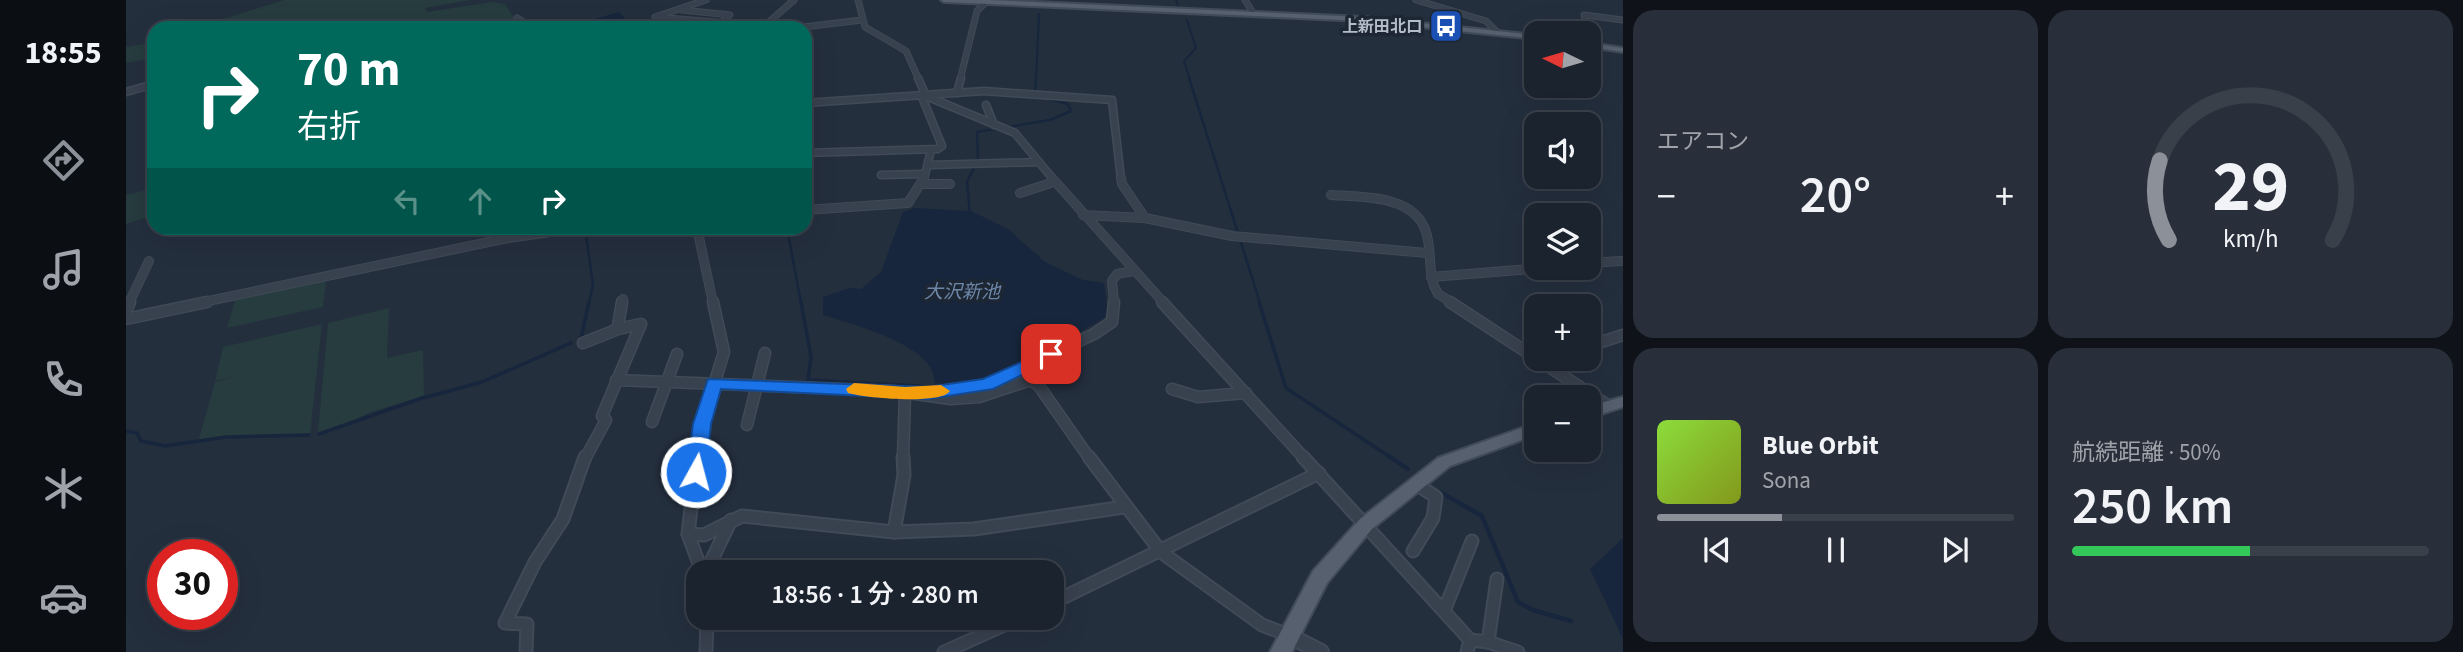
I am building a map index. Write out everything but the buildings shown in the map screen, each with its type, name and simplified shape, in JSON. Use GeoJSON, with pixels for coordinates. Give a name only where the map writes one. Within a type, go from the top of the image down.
{"type":"FeatureCollection","features":[{"type":"Feature","properties":{"kind":"main road"},"geometry":{"type":"LineString","coordinates":[[944,0],[984,4],[1065,3],[1253,13],[1524,35]]}},
{"type":"Feature","properties":{"kind":"main road"},"geometry":{"type":"LineString","coordinates":[[1601,45],[1623,50]]}},
{"type":"Feature","properties":{"kind":"main road"},"geometry":{"type":"LineString","coordinates":[[1284,644],[1320,577],[1366,524],[1444,462],[1462,453],[1524,433]]}},
{"type":"Feature","properties":{"kind":"street"},"geometry":{"type":"LineString","coordinates":[[700,21],[656,17],[706,0]]}},
{"type":"Feature","properties":{"kind":"street"},"geometry":{"type":"LineString","coordinates":[[770,21],[794,0]]}},
{"type":"Feature","properties":{"kind":"street"},"geometry":{"type":"LineString","coordinates":[[812,153],[931,150],[942,146],[906,51],[867,29],[862,20],[858,0]]}},
{"type":"Feature","properties":{"kind":"street"},"geometry":{"type":"LineString","coordinates":[[1245,0],[1253,13]]}},
{"type":"Feature","properties":{"kind":"street"},"geometry":{"type":"LineString","coordinates":[[1416,0],[1486,21],[1497,32]]}},
{"type":"Feature","properties":{"kind":"street"},"geometry":{"type":"LineString","coordinates":[[957,93],[977,11],[984,4]]}},
{"type":"Feature","properties":{"kind":"street"},"geometry":{"type":"LineString","coordinates":[[677,9],[730,15],[724,21]]}},
{"type":"Feature","properties":{"kind":"street"},"geometry":{"type":"LineString","coordinates":[[1585,21],[1584,15],[1623,20]]}},
{"type":"Feature","properties":{"kind":"street"},"geometry":{"type":"LineString","coordinates":[[517,18],[522,21]]}},
{"type":"Feature","properties":{"kind":"street"},"geometry":{"type":"LineString","coordinates":[[812,26],[862,20]]}},
{"type":"Feature","properties":{"kind":"street"},"geometry":{"type":"LineString","coordinates":[[126,92],[147,86]]}},
{"type":"Feature","properties":{"kind":"street"},"geometry":{"type":"LineString","coordinates":[[812,103],[1000,92],[1112,100],[1122,184],[1145,218]]}},
{"type":"Feature","properties":{"kind":"street"},"geometry":{"type":"LineString","coordinates":[[924,96],[1015,134],[1083,215],[1444,611],[1469,646],[1488,642],[1518,652]]}},
{"type":"Feature","properties":{"kind":"street"},"geometry":{"type":"LineString","coordinates":[[986,105],[994,125]]}},
{"type":"Feature","properties":{"kind":"street"},"geometry":{"type":"LineString","coordinates":[[923,184],[924,174],[930,165],[931,150]]}},
{"type":"Feature","properties":{"kind":"street"},"geometry":{"type":"LineString","coordinates":[[930,165],[1039,162]]}},
{"type":"Feature","properties":{"kind":"street"},"geometry":{"type":"LineString","coordinates":[[881,175],[924,174]]}},
{"type":"Feature","properties":{"kind":"street"},"geometry":{"type":"LineString","coordinates":[[1020,193],[1055,182]]}},
{"type":"Feature","properties":{"kind":"street"},"geometry":{"type":"LineString","coordinates":[[812,209],[908,203],[915,190],[923,184],[950,184]]}},
{"type":"Feature","properties":{"kind":"street"},"geometry":{"type":"LineString","coordinates":[[1331,195],[1391,200],[1407,209],[1426,230],[1431,277],[1438,294],[1524,352]]}},
{"type":"Feature","properties":{"kind":"street"},"geometry":{"type":"LineString","coordinates":[[1083,215],[1145,218],[1232,236],[1427,253]]}},
{"type":"Feature","properties":{"kind":"street"},"geometry":{"type":"LineString","coordinates":[[126,319],[534,235]]}},
{"type":"Feature","properties":{"kind":"street"},"geometry":{"type":"LineString","coordinates":[[698,235],[723,352],[702,424],[688,534],[699,560]]}},
{"type":"Feature","properties":{"kind":"street"},"geometry":{"type":"LineString","coordinates":[[126,311],[149,261]]}},
{"type":"Feature","properties":{"kind":"street"},"geometry":{"type":"LineString","coordinates":[[1601,262],[1621,261]]}},
{"type":"Feature","properties":{"kind":"street"},"geometry":{"type":"LineString","coordinates":[[1431,277],[1524,270]]}},
{"type":"Feature","properties":{"kind":"street"},"geometry":{"type":"LineString","coordinates":[[905,393],[987,385],[1094,334],[1112,321],[1115,315],[1112,281],[1117,274],[1134,271]]}},
{"type":"Feature","properties":{"kind":"street"},"geometry":{"type":"LineString","coordinates":[[126,289],[137,286]]}},
{"type":"Feature","properties":{"kind":"street"},"geometry":{"type":"LineString","coordinates":[[618,326],[623,299]]}},
{"type":"Feature","properties":{"kind":"street"},"geometry":{"type":"LineString","coordinates":[[526,652],[527,624],[505,623],[535,562],[563,519],[587,452],[604,418],[616,380],[641,324],[618,326],[602,337],[583,343]]}},
{"type":"Feature","properties":{"kind":"street"},"geometry":{"type":"LineString","coordinates":[[1601,342],[1623,335]]}},
{"type":"Feature","properties":{"kind":"street"},"geometry":{"type":"LineString","coordinates":[[747,425],[765,353]]}},
{"type":"Feature","properties":{"kind":"street"},"geometry":{"type":"LineString","coordinates":[[652,422],[677,354]]}},
{"type":"Feature","properties":{"kind":"street"},"geometry":{"type":"LineString","coordinates":[[1554,371],[1616,404]]}},
{"type":"Feature","properties":{"kind":"street"},"geometry":{"type":"LineString","coordinates":[[616,380],[757,385],[966,398],[990,394],[1026,380],[1036,382],[1124,507],[1161,552],[1284,644],[1321,652]]}},
{"type":"Feature","properties":{"kind":"street"},"geometry":{"type":"LineString","coordinates":[[1172,390],[1198,397],[1246,393]]}},
{"type":"Feature","properties":{"kind":"street"},"geometry":{"type":"LineString","coordinates":[[894,532],[904,475],[902,417],[905,393]]}},
{"type":"Feature","properties":{"kind":"street"},"geometry":{"type":"LineString","coordinates":[[1064,597],[1319,473]]}},
{"type":"Feature","properties":{"kind":"street"},"geometry":{"type":"LineString","coordinates":[[1413,551],[1433,518],[1436,497],[1416,484]]}},
{"type":"Feature","properties":{"kind":"street"},"geometry":{"type":"LineString","coordinates":[[688,534],[704,535],[742,516],[894,532],[974,529],[1124,507]]}},
{"type":"Feature","properties":{"kind":"street"},"geometry":{"type":"LineString","coordinates":[[710,560],[731,520]]}},
{"type":"Feature","properties":{"kind":"street"},"geometry":{"type":"LineString","coordinates":[[1444,611],[1451,604],[1457,577],[1472,541]]}},
{"type":"Feature","properties":{"kind":"street"},"geometry":{"type":"LineString","coordinates":[[1488,642],[1493,631],[1492,594],[1497,579]]}},
{"type":"Feature","properties":{"kind":"street"},"geometry":{"type":"LineString","coordinates":[[706,652],[707,630]]}},
{"type":"Feature","properties":{"kind":"street"},"geometry":{"type":"LineString","coordinates":[[944,652],[993,630]]}},
{"type":"Feature","properties":{"kind":"green space"},"geometry":{"type":"Polygon","coordinates":[[[284,0],[470,0],[425,8],[427,12],[492,2],[505,4],[516,21],[216,21],[284,0]]]}},
{"type":"Feature","properties":{"kind":"green space"},"geometry":{"type":"Polygon","coordinates":[[[147,43],[147,59],[126,63],[126,47],[147,43]]]}},
{"type":"Feature","properties":{"kind":"green space"},"geometry":{"type":"Polygon","coordinates":[[[147,190],[147,217],[126,224],[126,195],[147,190]]]}},
{"type":"Feature","properties":{"kind":"green space"},"geometry":{"type":"Polygon","coordinates":[[[326,281],[323,307],[227,328],[235,300],[326,281]]]}},
{"type":"Feature","properties":{"kind":"green space"},"geometry":{"type":"Polygon","coordinates":[[[389,308],[387,358],[423,350],[424,396],[371,412],[325,434],[318,432],[328,323],[389,308]]]}},
{"type":"Feature","properties":{"kind":"green space"},"geometry":{"type":"Polygon","coordinates":[[[322,324],[310,434],[199,439],[215,382],[238,376],[215,381],[223,347],[322,324]]]}},
{"type":"Feature","properties":{"kind":"water"},"geometry":{"type":"Polygon","coordinates":[[[619,12],[627,21],[588,21],[619,12]]]}},
{"type":"Feature","properties":{"kind":"water","name":"大沢新池"},"geometry":{"type":"Polygon","coordinates":[[[915,208],[971,211],[1008,229],[1045,262],[1083,280],[1104,283],[1107,307],[1105,317],[1045,352],[999,373],[954,384],[934,383],[932,370],[923,358],[908,348],[891,338],[823,315],[823,297],[849,288],[861,289],[881,272],[903,212],[915,208]]]}},
{"type":"Feature","properties":{"kind":"water"},"geometry":{"type":"Polygon","coordinates":[[[1623,538],[1623,639],[1590,569],[1623,538]]]}},
{"type":"Feature","properties":{"kind":"waterway"},"geometry":{"type":"LineString","coordinates":[[1176,0],[1179,8]]}},
{"type":"Feature","properties":{"kind":"waterway"},"geometry":{"type":"LineString","coordinates":[[1036,80],[1039,14]]}},
{"type":"Feature","properties":{"kind":"waterway"},"geometry":{"type":"LineString","coordinates":[[1187,20],[1196,48],[1184,61],[1190,80]]}},
{"type":"Feature","properties":{"kind":"waterway"},"geometry":{"type":"LineString","coordinates":[[1035,93],[1036,78]]}},
{"type":"Feature","properties":{"kind":"waterway"},"geometry":{"type":"LineString","coordinates":[[1189,78],[1260,303]]}},
{"type":"Feature","properties":{"kind":"waterway"},"geometry":{"type":"LineString","coordinates":[[978,161],[977,132],[1050,120],[1071,111],[1068,104],[1045,98]]}},
{"type":"Feature","properties":{"kind":"waterway"},"geometry":{"type":"LineString","coordinates":[[970,214],[967,182],[975,166]]}},
{"type":"Feature","properties":{"kind":"waterway"},"geometry":{"type":"LineString","coordinates":[[586,235],[593,284],[589,303]]}},
{"type":"Feature","properties":{"kind":"waterway"},"geometry":{"type":"LineString","coordinates":[[788,235],[801,303]]}},
{"type":"Feature","properties":{"kind":"waterway"},"geometry":{"type":"LineString","coordinates":[[581,338],[589,302]]}},
{"type":"Feature","properties":{"kind":"waterway"},"geometry":{"type":"LineString","coordinates":[[801,302],[811,357],[808,380],[919,386]]}},
{"type":"Feature","properties":{"kind":"waterway"},"geometry":{"type":"LineString","coordinates":[[1259,302],[1286,388],[1393,459]]}},
{"type":"Feature","properties":{"kind":"waterway"},"geometry":{"type":"LineString","coordinates":[[427,397],[482,382],[571,343]]}},
{"type":"Feature","properties":{"kind":"waterway"},"geometry":{"type":"LineString","coordinates":[[319,434],[425,397]]}},
{"type":"Feature","properties":{"kind":"waterway"},"geometry":{"type":"LineString","coordinates":[[126,431],[137,433],[141,441],[165,446],[226,437],[309,435]]}},
{"type":"Feature","properties":{"kind":"waterway"},"geometry":{"type":"LineString","coordinates":[[1393,459],[1408,469]]}},
{"type":"Feature","properties":{"kind":"waterway"},"geometry":{"type":"LineString","coordinates":[[1440,492],[1482,516],[1518,602],[1533,610],[1571,621]]}},
{"type":"Feature","properties":{"kind":"slow traffic"},"geometry":{"type":"LineString","coordinates":[[854,389],[905,393],[941,391]]}},
{"type":"Feature","properties":{"kind":"place","name":"上新田北口"},"geometry":{"type":"Point","coordinates":[1446,26]}},
{"type":"Feature","properties":{"kind":"route"},"geometry":{"type":"LineString","coordinates":[[696,472],[702,424],[714,383],[928,393],[987,385],[1051,354]]}}]}
